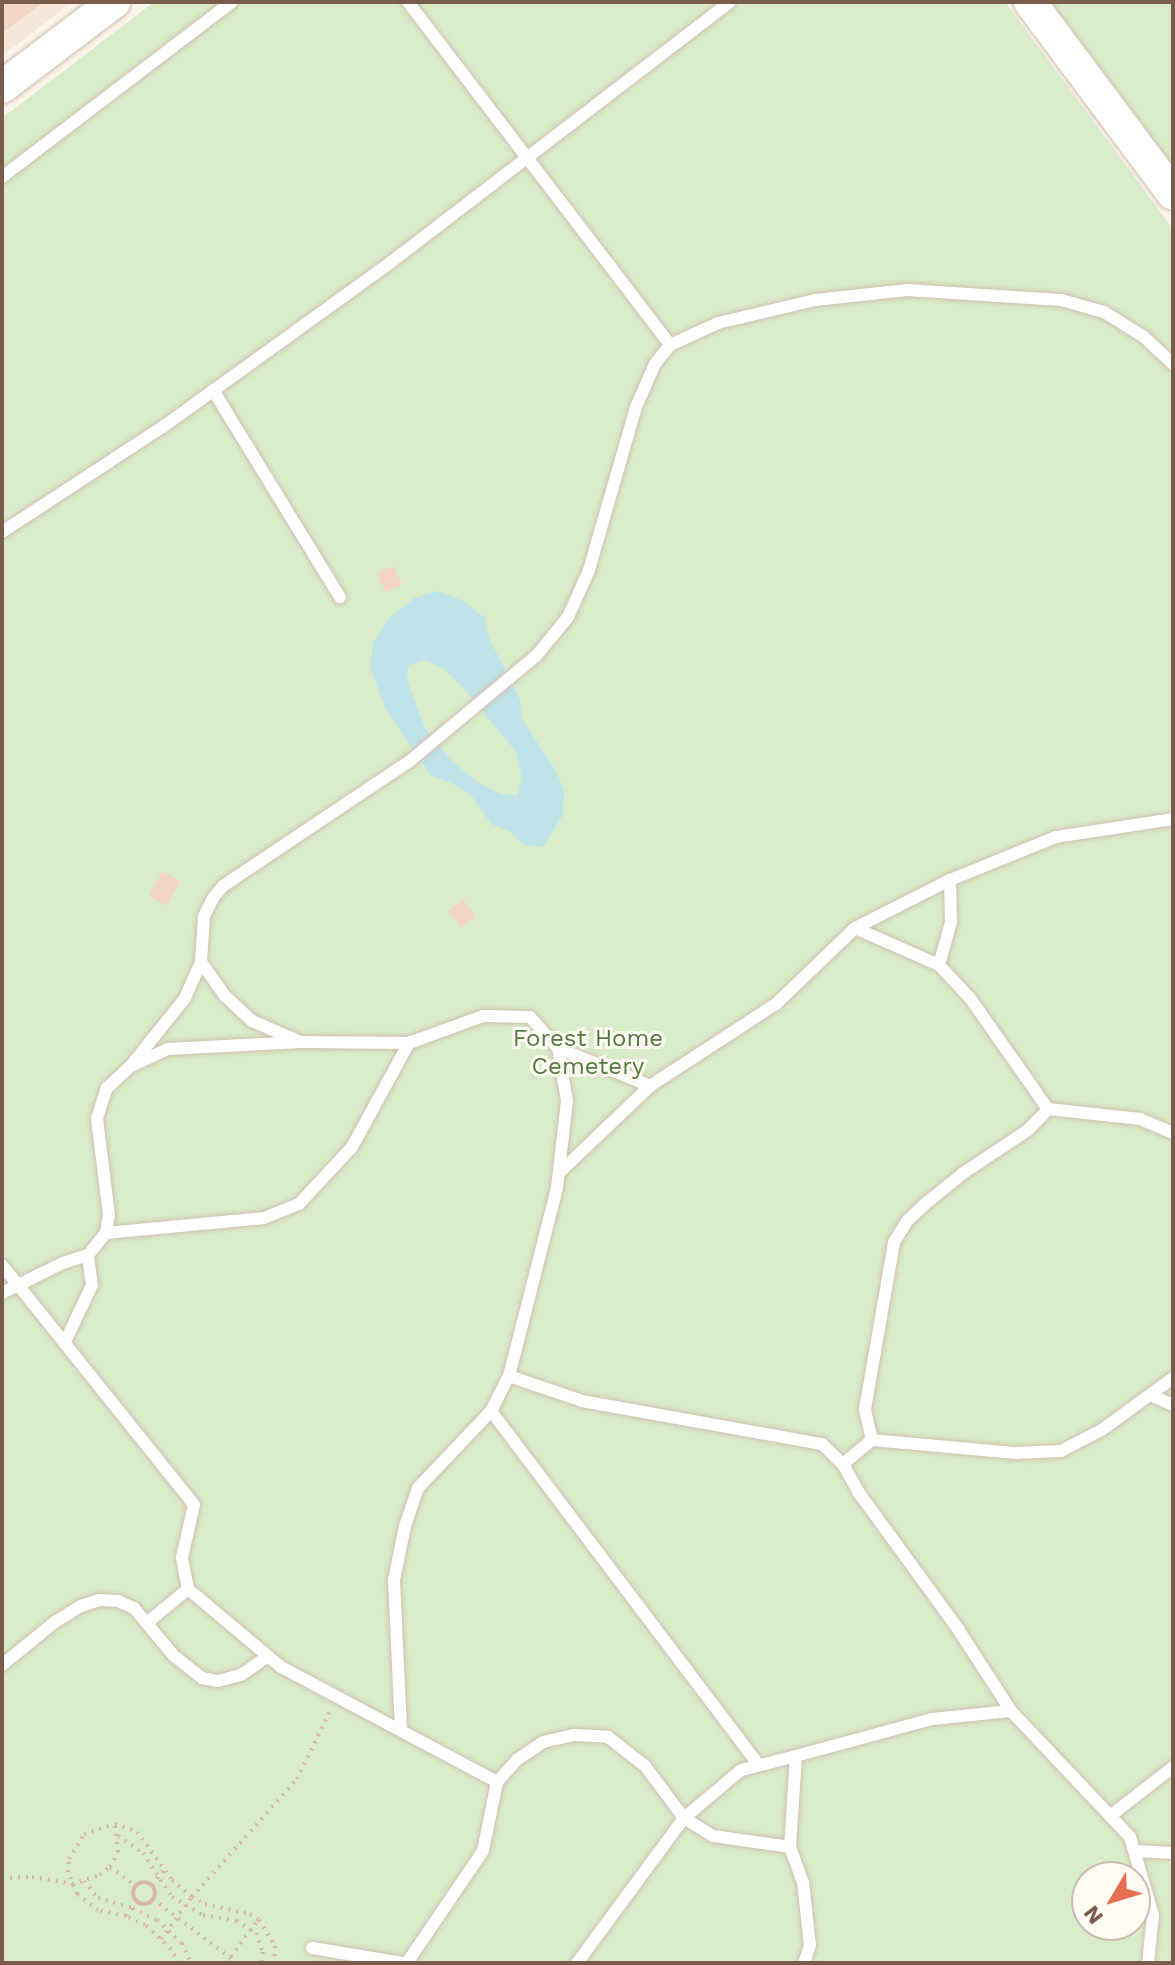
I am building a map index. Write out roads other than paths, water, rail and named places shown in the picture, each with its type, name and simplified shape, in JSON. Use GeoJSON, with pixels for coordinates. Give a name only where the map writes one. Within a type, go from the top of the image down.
{"type":"FeatureCollection","features":[{"type":"Feature","properties":{"kind":"street"},"geometry":{"type":"LineString","coordinates":[[2,87],[114,2]]}},
{"type":"Feature","properties":{"kind":"street"},"geometry":{"type":"LineString","coordinates":[[1030,2],[1173,194]]}},
{"type":"Feature","properties":{"kind":"lane"},"geometry":{"type":"LineString","coordinates":[[2,177],[232,2]]}},
{"type":"Feature","properties":{"kind":"lane"},"geometry":{"type":"LineString","coordinates":[[408,2],[670,345]]}},
{"type":"Feature","properties":{"kind":"lane"},"geometry":{"type":"LineString","coordinates":[[2,532],[213,390],[526,159],[730,2]]}},
{"type":"Feature","properties":{"kind":"lane"},"geometry":{"type":"LineString","coordinates":[[2,1293],[88,1255],[106,1233],[109,1215],[97,1118],[107,1088],[131,1066],[185,998],[201,962],[204,916],[223,886],[411,760],[521,670],[568,617],[589,570],[636,407],[655,364],[670,345],[718,323],[815,300],[907,290],[1061,300],[1104,312],[1168,349],[1173,364]]}},
{"type":"Feature","properties":{"kind":"lane"},"geometry":{"type":"LineString","coordinates":[[213,390],[340,597]]}},
{"type":"Feature","properties":{"kind":"lane"},"geometry":{"type":"LineString","coordinates":[[560,1172],[650,1086],[776,1004],[855,928],[950,880],[1056,837],[1173,819]]}},
{"type":"Feature","properties":{"kind":"lane"},"geometry":{"type":"LineString","coordinates":[[939,965],[951,922],[950,880]]}},
{"type":"Feature","properties":{"kind":"lane"},"geometry":{"type":"LineString","coordinates":[[855,928],[939,965],[970,998],[1048,1109],[1140,1119],[1173,1133]]}},
{"type":"Feature","properties":{"kind":"lane"},"geometry":{"type":"LineString","coordinates":[[201,962],[225,996],[252,1021],[301,1042]]}},
{"type":"Feature","properties":{"kind":"lane"},"geometry":{"type":"LineString","coordinates":[[131,1066],[168,1049],[301,1042],[409,1043],[483,1016],[530,1017],[558,1048],[650,1086]]}},
{"type":"Feature","properties":{"kind":"lane"},"geometry":{"type":"LineString","coordinates":[[106,1233],[264,1218],[299,1204],[352,1147],[409,1043]]}},
{"type":"Feature","properties":{"kind":"lane"},"geometry":{"type":"LineString","coordinates":[[401,1729],[394,1580],[405,1526],[418,1488],[491,1411],[509,1376],[560,1172],[567,1101],[558,1048]]}},
{"type":"Feature","properties":{"kind":"lane"},"geometry":{"type":"LineString","coordinates":[[872,1440],[865,1409],[894,1242],[908,1220],[925,1204],[962,1174],[1028,1130],[1048,1109]]}},
{"type":"Feature","properties":{"kind":"lane"},"geometry":{"type":"LineString","coordinates":[[65,1342],[92,1285],[88,1255]]}},
{"type":"Feature","properties":{"kind":"lane"},"geometry":{"type":"LineString","coordinates":[[2,1265],[194,1505],[182,1558],[188,1589],[267,1657],[497,1782]]}},
{"type":"Feature","properties":{"kind":"lane"},"geometry":{"type":"LineString","coordinates":[[509,1376],[582,1401],[822,1444],[843,1464],[859,1493],[958,1629],[1011,1711],[1130,1837],[1153,1915],[1148,1963]]}},
{"type":"Feature","properties":{"kind":"lane"},"geometry":{"type":"LineString","coordinates":[[843,1464],[872,1440],[1002,1452],[1061,1451],[1103,1429],[1173,1378]]}},
{"type":"Feature","properties":{"kind":"lane"},"geometry":{"type":"LineString","coordinates":[[1150,1395],[1173,1405]]}},
{"type":"Feature","properties":{"kind":"lane"},"geometry":{"type":"LineString","coordinates":[[491,1411],[759,1765]]}},
{"type":"Feature","properties":{"kind":"lane"},"geometry":{"type":"LineString","coordinates":[[148,1622],[188,1589]]}},
{"type":"Feature","properties":{"kind":"lane"},"geometry":{"type":"LineString","coordinates":[[2,1665],[55,1622],[81,1606],[100,1600],[118,1601],[134,1608],[174,1656],[202,1678],[218,1681],[241,1675],[267,1657]]}},
{"type":"Feature","properties":{"kind":"lane"},"geometry":{"type":"LineString","coordinates":[[577,1963],[684,1818],[741,1770],[932,1719],[1011,1711]]}},
{"type":"Feature","properties":{"kind":"lane"},"geometry":{"type":"LineString","coordinates":[[312,1948],[405,1963],[483,1851],[497,1782],[518,1759],[543,1742],[574,1735],[608,1737],[645,1766],[684,1818],[713,1836],[790,1847]]}},
{"type":"Feature","properties":{"kind":"lane"},"geometry":{"type":"LineString","coordinates":[[796,1756],[790,1847],[803,1882],[810,1945],[804,1963]]}},
{"type":"Feature","properties":{"kind":"lane"},"geometry":{"type":"LineString","coordinates":[[1110,1816],[1173,1767]]}},
{"type":"Feature","properties":{"kind":"lane"},"geometry":{"type":"LineString","coordinates":[[1134,1851],[1173,1853]]}},
{"type":"Feature","properties":{"kind":"water"},"geometry":{"type":"Polygon","coordinates":[[[438,591],[463,601],[484,617],[489,638],[520,700],[522,719],[556,771],[564,790],[563,815],[543,847],[523,845],[508,830],[491,824],[471,795],[431,776],[386,710],[370,667],[373,643],[389,618],[416,597],[438,591]],[[425,660],[408,666],[407,680],[425,728],[451,760],[477,782],[501,794],[518,795],[522,777],[516,752],[443,668],[425,660]]]}},
{"type":"Feature","properties":{"kind":"park label","name":"Forest Home Cemetery"},"geometry":{"type":"Point","coordinates":[588,1053]}}]}
